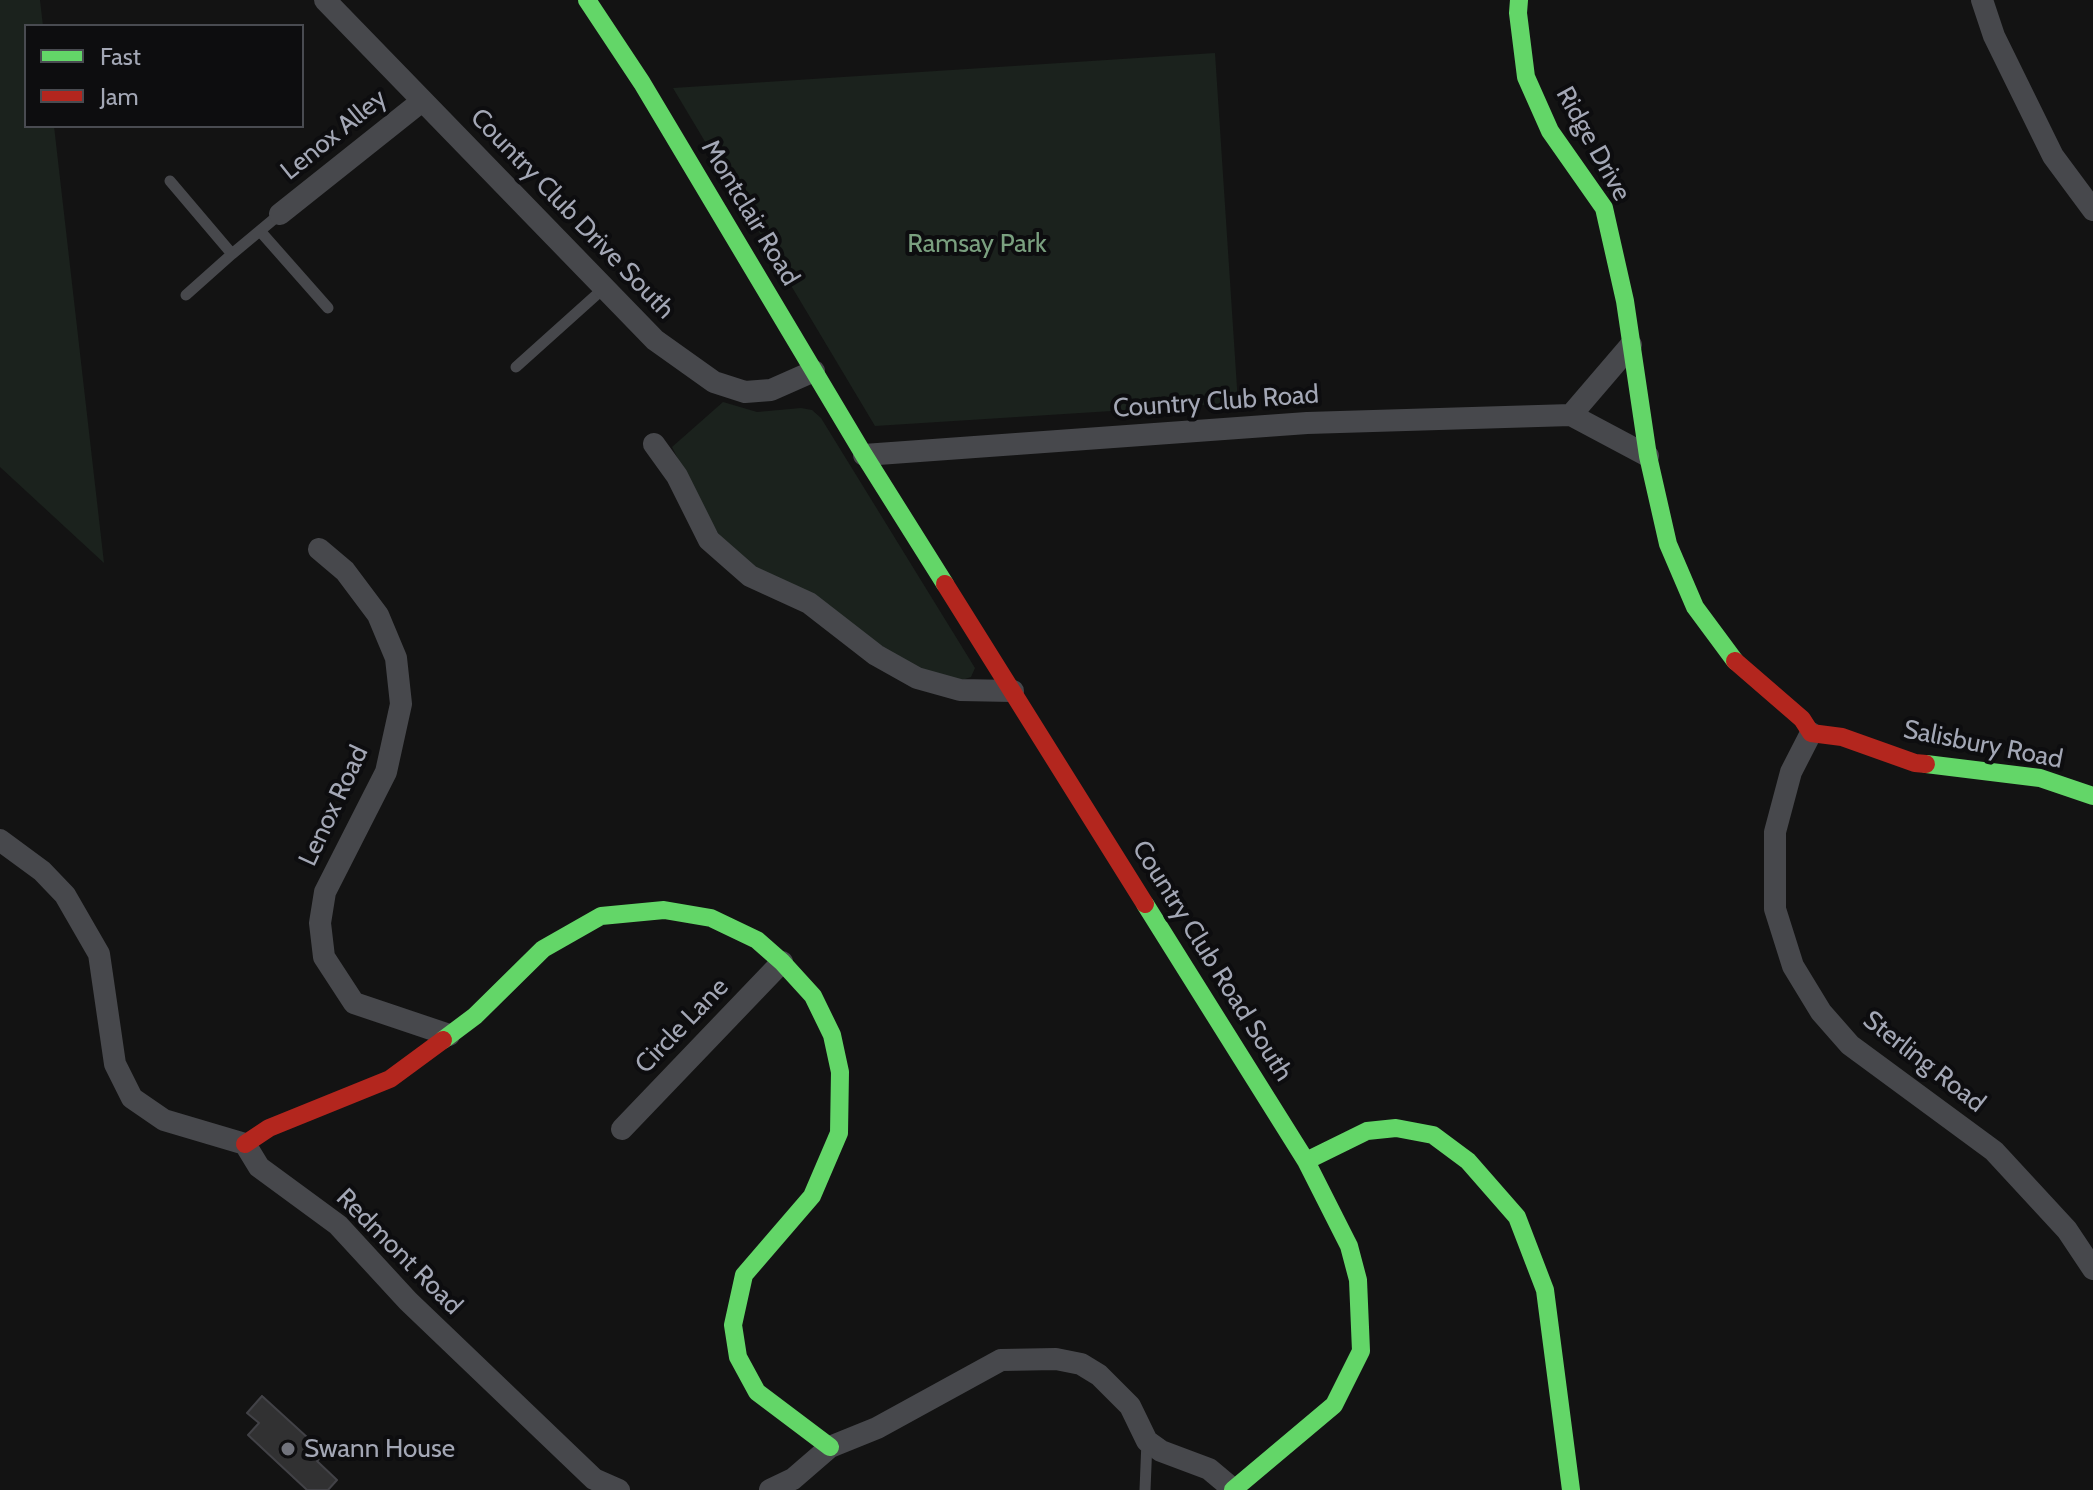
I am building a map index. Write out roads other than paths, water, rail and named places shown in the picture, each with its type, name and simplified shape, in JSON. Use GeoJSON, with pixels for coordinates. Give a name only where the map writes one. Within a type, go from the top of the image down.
{"type":"FeatureCollection","features":[{"type":"Feature","properties":{"kind":"street","name":"Country Club Drive South"},"geometry":{"type":"LineString","coordinates":[[325,0],[655,340],[714,382],[745,392],[771,390],[814,371]]}},
{"type":"Feature","properties":{"kind":"street","name":"Montclair Road"},"geometry":{"type":"LineString","coordinates":[[587,0],[642,83],[864,455]]}},
{"type":"Feature","properties":{"kind":"street","name":"Ridge Drive"},"geometry":{"type":"LineString","coordinates":[[1519,0],[1526,77],[1550,131],[1604,208],[1625,301],[1648,456]]}},
{"type":"Feature","properties":{"kind":"street"},"geometry":{"type":"LineString","coordinates":[[1982,0],[1994,36],[2053,156],[2093,210]]}},
{"type":"Feature","properties":{"kind":"street","name":"Lenox Alley"},"geometry":{"type":"LineString","coordinates":[[280,214],[422,101]]}},
{"type":"Feature","properties":{"kind":"street"},"geometry":{"type":"LineString","coordinates":[[1571,415],[1631,345]]}},
{"type":"Feature","properties":{"kind":"street","name":"Country Club Road"},"geometry":{"type":"LineString","coordinates":[[864,455],[1307,423],[1571,415],[1648,456]]}},
{"type":"Feature","properties":{"kind":"street"},"geometry":{"type":"LineString","coordinates":[[654,444],[677,476],[709,540],[750,576],[809,603],[876,655],[917,678],[960,690],[1013,691]]}},
{"type":"Feature","properties":{"kind":"street","name":"Country Club Road South"},"geometry":{"type":"LineString","coordinates":[[864,455],[1306,1161],[1349,1246],[1358,1280],[1361,1351],[1334,1405],[1234,1490]]}},
{"type":"Feature","properties":{"kind":"street"},"geometry":{"type":"LineString","coordinates":[[1648,456],[1668,544],[1695,607],[1735,661],[1802,719],[1811,733]]}},
{"type":"Feature","properties":{"kind":"street","name":"Lenox Road"},"geometry":{"type":"LineString","coordinates":[[319,549],[345,571],[378,615],[396,658],[401,704],[386,772],[325,892],[320,923],[324,957],[354,1003],[449,1035]]}},
{"type":"Feature","properties":{"kind":"street","name":"Salisbury Road"},"geometry":{"type":"LineString","coordinates":[[1811,733],[1842,737],[1915,763],[2040,778],[2093,796]]}},
{"type":"Feature","properties":{"kind":"street","name":"Sterling Road"},"geometry":{"type":"LineString","coordinates":[[1811,733],[1791,772],[1775,832],[1775,909],[1793,966],[1821,1012],[1850,1045],[1994,1151],[2067,1230],[2093,1269]]}},
{"type":"Feature","properties":{"kind":"street"},"geometry":{"type":"LineString","coordinates":[[0,840],[42,871],[65,895],[99,954],[115,1064],[132,1098],[164,1120],[245,1144],[269,1128],[390,1079],[475,1016],[543,949],[601,916],[664,910],[711,918],[757,940],[813,996],[832,1035],[840,1072],[839,1133],[812,1196],[744,1275],[733,1325],[738,1357],[757,1392],[830,1447]]}},
{"type":"Feature","properties":{"kind":"street","name":"Circle Lane"},"geometry":{"type":"LineString","coordinates":[[622,1129],[782,962]]}},
{"type":"Feature","properties":{"kind":"street"},"geometry":{"type":"LineString","coordinates":[[1306,1161],[1367,1131],[1396,1128],[1433,1135],[1468,1161],[1517,1217],[1545,1290],[1571,1490]]}},
{"type":"Feature","properties":{"kind":"street","name":"Redmont Road"},"geometry":{"type":"LineString","coordinates":[[245,1144],[259,1167],[338,1225],[408,1301],[594,1479],[619,1490]]}},
{"type":"Feature","properties":{"kind":"street"},"geometry":{"type":"LineString","coordinates":[[770,1490],[793,1479],[830,1447],[877,1428],[1001,1360],[1056,1359],[1081,1364],[1099,1375],[1130,1406],[1147,1441],[1161,1451],[1209,1469],[1234,1490]]}},
{"type":"Feature","properties":{"kind":"lane"},"geometry":{"type":"LineString","coordinates":[[170,181],[232,254]]}},
{"type":"Feature","properties":{"kind":"lane"},"geometry":{"type":"LineString","coordinates":[[186,295],[280,214]]}},
{"type":"Feature","properties":{"kind":"lane"},"geometry":{"type":"LineString","coordinates":[[260,231],[328,308]]}},
{"type":"Feature","properties":{"kind":"lane"},"geometry":{"type":"LineString","coordinates":[[516,367],[604,288]]}},
{"type":"Feature","properties":{"kind":"lane"},"geometry":{"type":"LineString","coordinates":[[1145,1490],[1147,1441]]}},
{"type":"Feature","properties":{"kind":"place","name":"Swann House"},"geometry":{"type":"Point","coordinates":[288,1449]}},
{"type":"Feature","properties":{"kind":"park label","name":"Ramsay Park"},"geometry":{"type":"Point","coordinates":[977,244]}}]}
